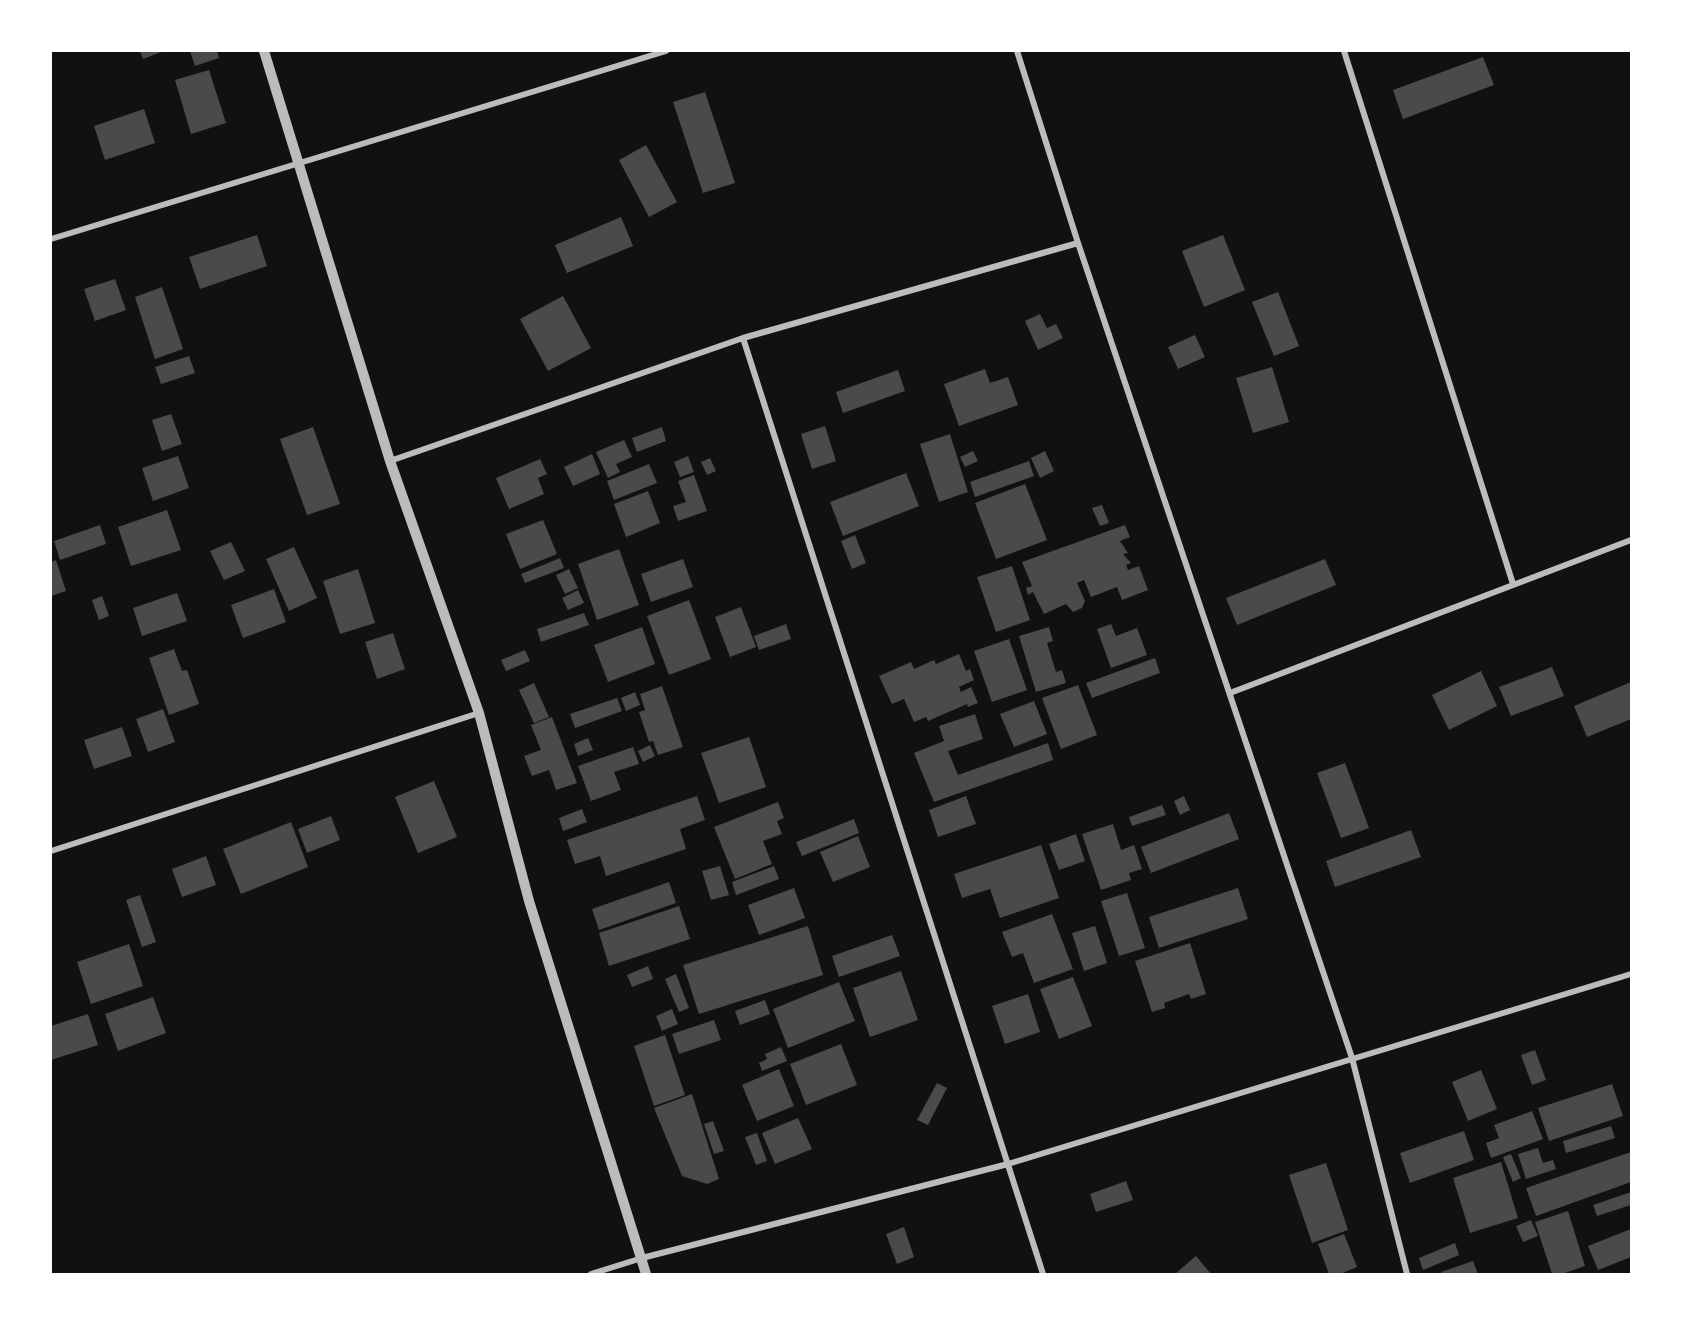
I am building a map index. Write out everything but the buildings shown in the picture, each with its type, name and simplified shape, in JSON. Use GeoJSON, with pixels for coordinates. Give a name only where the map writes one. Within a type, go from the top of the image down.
{"type":"FeatureCollection","features":[{"type":"Feature","properties":{"kind":"street"},"geometry":{"type":"LineString","coordinates":[[264,51],[390,461],[478,713],[529,901],[646,1274]]}},
{"type":"Feature","properties":{"kind":"street"},"geometry":{"type":"LineString","coordinates":[[51,239],[666,51]]}},
{"type":"Feature","properties":{"kind":"street"},"geometry":{"type":"LineString","coordinates":[[1017,51],[1078,243],[1352,1058],[1407,1274]]}},
{"type":"Feature","properties":{"kind":"street"},"geometry":{"type":"LineString","coordinates":[[1344,51],[1513,584]]}},
{"type":"Feature","properties":{"kind":"street"},"geometry":{"type":"LineString","coordinates":[[390,461],[743,338],[1078,243]]}},
{"type":"Feature","properties":{"kind":"street"},"geometry":{"type":"LineString","coordinates":[[743,338],[1043,1274]]}},
{"type":"Feature","properties":{"kind":"street"},"geometry":{"type":"LineString","coordinates":[[1230,693],[1631,540]]}},
{"type":"Feature","properties":{"kind":"street"},"geometry":{"type":"LineString","coordinates":[[51,851],[478,713]]}},
{"type":"Feature","properties":{"kind":"street"},"geometry":{"type":"LineString","coordinates":[[591,1274],[642,1258],[1008,1164],[1631,974]]}}]}
